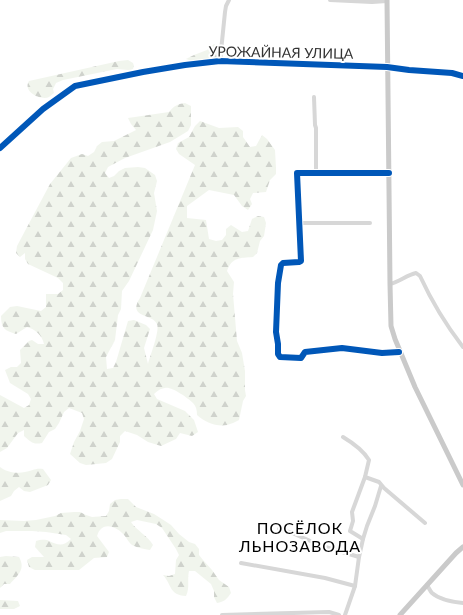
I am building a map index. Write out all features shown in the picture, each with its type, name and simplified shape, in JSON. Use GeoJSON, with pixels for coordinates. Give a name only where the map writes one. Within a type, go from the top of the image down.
{"type":"FeatureCollection","features":[{"type":"Feature","properties":{"kind":"main road"},"geometry":{"type":"LineString","coordinates":[[387,1],[390,284],[392,326],[399,352],[463,485]]}},
{"type":"Feature","properties":{"kind":"main road"},"geometry":{"type":"LineString","coordinates":[[400,615],[463,547]]}},
{"type":"Feature","properties":{"kind":"street"},"geometry":{"type":"LineString","coordinates":[[220,61],[225,12],[229,0]]}},
{"type":"Feature","properties":{"kind":"street"},"geometry":{"type":"LineString","coordinates":[[330,0],[372,2],[387,1]]}},
{"type":"Feature","properties":{"kind":"street","name":"УРОЖАЙНАЯ УЛИЦА"},"geometry":{"type":"LineString","coordinates":[[0,148],[43,109],[75,86],[185,65],[220,61],[388,67],[452,73],[463,76]]}},
{"type":"Feature","properties":{"kind":"street"},"geometry":{"type":"LineString","coordinates":[[314,97],[316,173]]}},
{"type":"Feature","properties":{"kind":"street"},"geometry":{"type":"LineString","coordinates":[[389,173],[298,173],[300,261],[281,264],[278,283],[276,332],[278,354],[280,356],[301,358],[305,352],[342,348],[382,353],[399,352]]}},
{"type":"Feature","properties":{"kind":"street"},"geometry":{"type":"LineString","coordinates":[[299,223],[370,222]]}},
{"type":"Feature","properties":{"kind":"street"},"geometry":{"type":"LineString","coordinates":[[390,284],[398,282],[411,274],[416,273],[420,276],[435,306],[463,347]]}},
{"type":"Feature","properties":{"kind":"street"},"geometry":{"type":"LineString","coordinates":[[343,437],[355,444],[369,460],[352,512],[354,521],[350,531],[363,539]]}},
{"type":"Feature","properties":{"kind":"street"},"geometry":{"type":"LineString","coordinates":[[365,476],[379,482],[382,487],[425,523]]}},
{"type":"Feature","properties":{"kind":"street"},"geometry":{"type":"LineString","coordinates":[[345,615],[355,586],[363,539],[382,487]]}},
{"type":"Feature","properties":{"kind":"street"},"geometry":{"type":"LineString","coordinates":[[279,529],[322,546],[359,557]]}},
{"type":"Feature","properties":{"kind":"street"},"geometry":{"type":"LineString","coordinates":[[241,563],[325,578],[355,586]]}},
{"type":"Feature","properties":{"kind":"street"},"geometry":{"type":"LineString","coordinates":[[427,585],[431,592],[436,596],[444,600],[463,603]]}},
{"type":"Feature","properties":{"kind":"street"},"geometry":{"type":"LineString","coordinates":[[222,615],[329,612],[340,615]]}},
{"type":"Feature","properties":{"kind":"green space"},"geometry":{"type":"Polygon","coordinates":[[[214,44],[217,46],[218,55],[216,58],[192,61],[186,59],[207,50],[214,44]]]}},
{"type":"Feature","properties":{"kind":"green space"},"geometry":{"type":"Polygon","coordinates":[[[128,60],[133,63],[133,69],[117,69],[63,80],[56,83],[53,89],[54,93],[50,97],[38,97],[28,89],[29,81],[128,60]]]}},
{"type":"Feature","properties":{"kind":"green space"},"geometry":{"type":"Polygon","coordinates":[[[185,103],[191,106],[191,125],[188,131],[170,142],[125,158],[108,167],[105,173],[109,178],[125,168],[145,168],[155,175],[157,181],[154,193],[157,211],[153,230],[129,281],[122,291],[121,309],[118,315],[115,340],[106,357],[107,369],[113,368],[116,362],[128,321],[134,320],[146,325],[150,329],[144,348],[148,364],[153,350],[158,327],[157,324],[150,318],[138,312],[136,309],[195,165],[179,154],[176,149],[178,143],[189,137],[195,126],[200,121],[219,128],[238,127],[243,131],[243,137],[250,147],[256,146],[262,135],[275,150],[276,174],[270,180],[266,192],[253,193],[250,199],[252,204],[248,210],[242,206],[234,195],[209,190],[187,206],[187,218],[206,220],[209,239],[216,241],[222,240],[226,235],[226,229],[231,225],[242,232],[248,231],[252,219],[258,216],[264,217],[266,223],[264,236],[260,241],[257,253],[253,257],[237,259],[231,263],[227,271],[234,282],[233,294],[237,341],[242,353],[245,371],[246,396],[243,401],[239,420],[227,425],[211,423],[197,415],[195,405],[187,398],[171,389],[163,388],[154,394],[157,399],[185,411],[194,420],[198,432],[192,436],[180,433],[176,439],[161,446],[148,442],[137,435],[125,431],[120,436],[120,442],[112,459],[106,463],[86,465],[80,463],[70,454],[84,419],[82,413],[69,408],[64,412],[55,429],[49,432],[42,443],[36,444],[30,441],[24,436],[24,430],[18,433],[7,448],[0,452],[0,395],[24,408],[29,405],[31,399],[28,394],[10,383],[5,370],[11,367],[17,367],[21,363],[20,350],[29,341],[32,340],[38,344],[44,344],[40,335],[30,328],[27,327],[16,334],[9,332],[3,326],[1,316],[10,307],[17,306],[41,311],[46,307],[46,294],[58,294],[63,290],[63,283],[58,278],[28,264],[25,259],[25,253],[20,257],[16,253],[17,246],[50,184],[71,158],[82,154],[88,156],[94,152],[97,146],[102,142],[114,141],[136,130],[128,118],[169,112],[172,108],[185,103]]]}},
{"type":"Feature","properties":{"kind":"green space"},"geometry":{"type":"Polygon","coordinates":[[[0,467],[15,473],[43,469],[51,480],[48,485],[30,492],[24,491],[19,487],[11,496],[0,501],[0,467]]]}},
{"type":"Feature","properties":{"kind":"green space"},"geometry":{"type":"Polygon","coordinates":[[[128,499],[136,507],[154,514],[171,525],[189,542],[195,544],[199,549],[199,555],[219,580],[229,587],[231,593],[227,599],[217,603],[211,584],[195,571],[189,571],[188,590],[186,596],[176,594],[174,592],[163,575],[169,576],[175,574],[176,560],[179,555],[162,528],[156,524],[137,520],[131,522],[148,538],[153,545],[150,550],[132,545],[120,531],[114,528],[108,526],[102,528],[97,536],[109,552],[107,557],[94,558],[79,570],[35,570],[29,567],[27,560],[32,557],[44,557],[35,547],[36,541],[46,540],[63,544],[71,539],[66,535],[32,531],[6,531],[0,533],[0,520],[36,520],[55,516],[61,513],[74,512],[80,512],[92,517],[106,516],[109,511],[110,504],[115,500],[128,499]]]}},
{"type":"Feature","properties":{"kind":"green space"},"geometry":{"type":"Polygon","coordinates":[[[0,557],[19,557],[22,565],[20,572],[10,584],[4,584],[0,588],[0,557]]]}},
{"type":"Feature","properties":{"kind":"green space"},"geometry":{"type":"Polygon","coordinates":[[[0,600],[18,601],[20,606],[14,609],[0,609],[0,600]]]}},
{"type":"Feature","properties":{"kind":"cycle path"},"geometry":{"type":"LineString","coordinates":[[0,148],[43,109],[75,86],[185,65],[220,61],[387,67],[452,73],[463,76]]}},
{"type":"Feature","properties":{"kind":"cycle path"},"geometry":{"type":"LineString","coordinates":[[389,173],[297,173],[301,261],[283,263],[281,265],[278,283],[276,332],[278,354],[280,357],[301,358],[305,352],[342,348],[382,353],[399,352]]}},
{"type":"Feature","properties":{"kind":"district","name":"ПОСЁЛОК ЛЬНОЗАВОДА"},"geometry":{"type":"Point","coordinates":[300,536]}}]}
